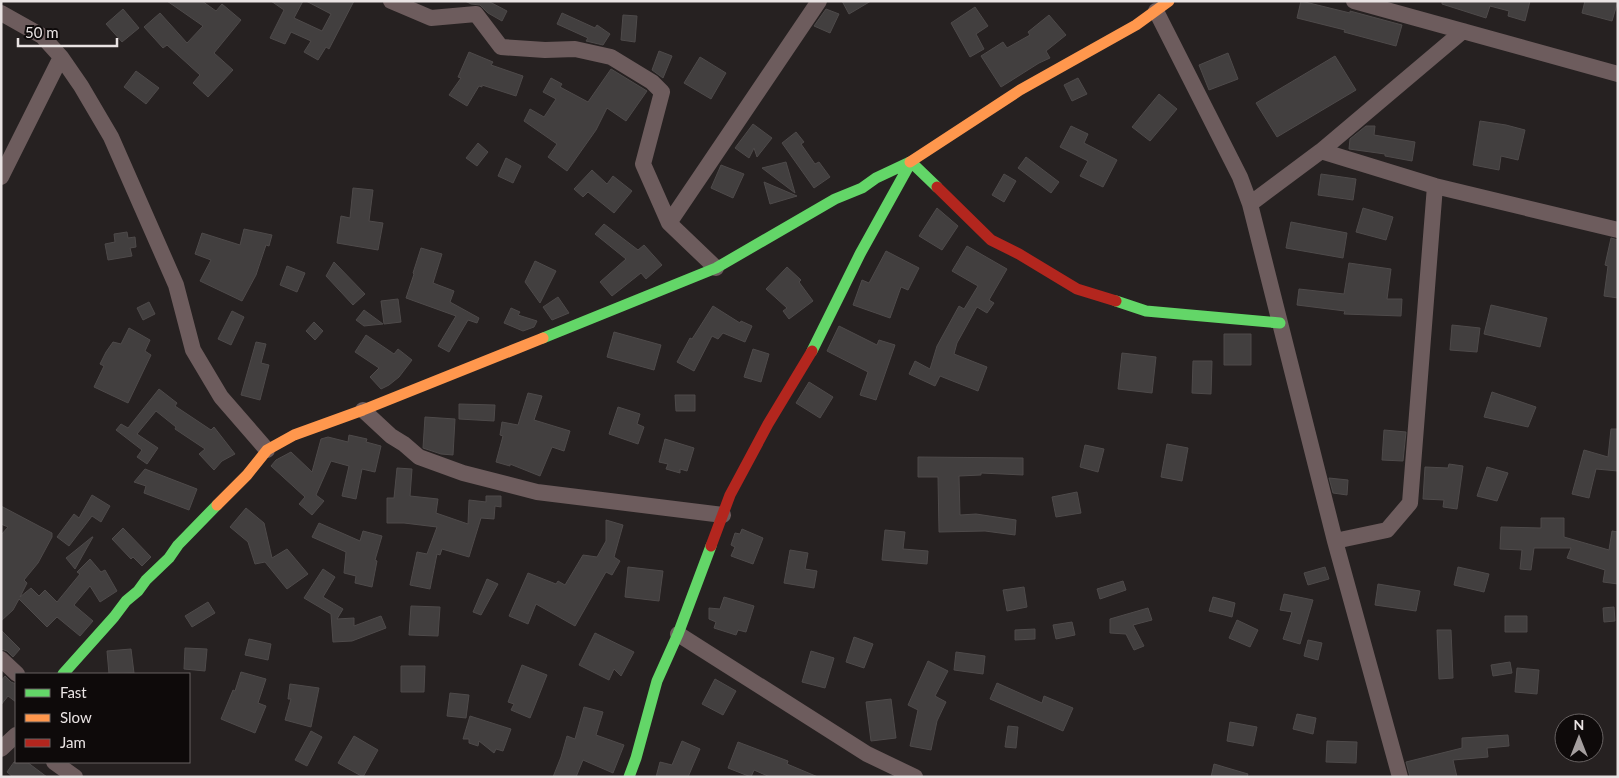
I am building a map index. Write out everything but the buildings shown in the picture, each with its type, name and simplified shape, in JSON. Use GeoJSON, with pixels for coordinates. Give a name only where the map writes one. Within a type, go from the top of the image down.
{"type":"FeatureCollection","features":[{"type":"Feature","properties":{"kind":"street"},"geometry":{"type":"LineString","coordinates":[[1,9],[7,1]]}},
{"type":"Feature","properties":{"kind":"street"},"geometry":{"type":"LineString","coordinates":[[391,1],[431,18],[476,14],[501,47],[545,50],[575,49],[610,57],[652,82],[662,92],[643,164],[669,223],[716,268]]}},
{"type":"Feature","properties":{"kind":"street"},"geometry":{"type":"LineString","coordinates":[[669,223],[819,1]]}},
{"type":"Feature","properties":{"kind":"street"},"geometry":{"type":"LineString","coordinates":[[1354,1],[1618,74]]}},
{"type":"Feature","properties":{"kind":"street"},"geometry":{"type":"LineString","coordinates":[[65,673],[114,617],[126,600],[138,591],[146,580],[169,558],[178,545],[246,476],[267,450],[294,435],[363,410],[716,268],[835,199],[862,188],[876,178],[911,162],[1020,90],[1136,25],[1163,6],[1240,177],[1250,204],[1335,541],[1400,777]]}},
{"type":"Feature","properties":{"kind":"street"},"geometry":{"type":"LineString","coordinates":[[1,13],[42,36],[61,57],[81,86],[111,137],[141,202],[176,286],[193,350],[221,397],[267,450]]}},
{"type":"Feature","properties":{"kind":"street"},"geometry":{"type":"LineString","coordinates":[[1250,204],[1321,151],[1463,31]]}},
{"type":"Feature","properties":{"kind":"street"},"geometry":{"type":"LineString","coordinates":[[1,177],[61,57]]}},
{"type":"Feature","properties":{"kind":"street"},"geometry":{"type":"LineString","coordinates":[[1321,151],[1435,186],[1618,230]]}},
{"type":"Feature","properties":{"kind":"street"},"geometry":{"type":"LineString","coordinates":[[911,162],[991,240],[1019,254],[1077,289],[1146,311],[1280,323]]}},
{"type":"Feature","properties":{"kind":"street"},"geometry":{"type":"LineString","coordinates":[[629,777],[657,681],[678,634],[730,495],[768,424],[812,351],[860,254],[911,162]]}},
{"type":"Feature","properties":{"kind":"street"},"geometry":{"type":"LineString","coordinates":[[1335,541],[1387,530],[1410,503],[1435,186]]}},
{"type":"Feature","properties":{"kind":"street"},"geometry":{"type":"LineString","coordinates":[[363,410],[391,436],[419,456],[463,473],[537,492],[723,515]]}},
{"type":"Feature","properties":{"kind":"street"},"geometry":{"type":"LineString","coordinates":[[678,634],[867,754],[915,777]]}},
{"type":"Feature","properties":{"kind":"street"},"geometry":{"type":"LineString","coordinates":[[1,659],[16,673]]}},
{"type":"Feature","properties":{"kind":"street"},"geometry":{"type":"LineString","coordinates":[[1,749],[15,736]]}},
{"type":"Feature","properties":{"kind":"street"},"geometry":{"type":"LineString","coordinates":[[55,763],[75,777]]}},
{"type":"Feature","properties":{"kind":"traffic: fast"},"geometry":{"type":"LineString","coordinates":[[543,338],[716,268],[835,199],[862,188],[876,178],[910,162]]}},
{"type":"Feature","properties":{"kind":"traffic: fast"},"geometry":{"type":"LineString","coordinates":[[812,351],[860,254],[911,162],[937,187]]}},
{"type":"Feature","properties":{"kind":"traffic: fast"},"geometry":{"type":"LineString","coordinates":[[1116,301],[1146,311],[1280,323]]}},
{"type":"Feature","properties":{"kind":"traffic: fast"},"geometry":{"type":"LineString","coordinates":[[64,673],[126,601],[138,591],[146,580],[169,558],[178,545],[217,505]]}},
{"type":"Feature","properties":{"kind":"traffic: fast"},"geometry":{"type":"LineString","coordinates":[[629,777],[657,681],[678,634],[711,546]]}},
{"type":"Feature","properties":{"kind":"traffic: slow"},"geometry":{"type":"LineString","coordinates":[[910,162],[1020,90],[1136,25],[1169,1]]}},
{"type":"Feature","properties":{"kind":"traffic: slow"},"geometry":{"type":"LineString","coordinates":[[217,505],[247,475],[267,450],[294,435],[363,410],[543,338]]}},
{"type":"Feature","properties":{"kind":"traffic: jam"},"geometry":{"type":"LineString","coordinates":[[937,187],[991,240],[1019,254],[1077,289],[1116,301]]}},
{"type":"Feature","properties":{"kind":"traffic: jam"},"geometry":{"type":"LineString","coordinates":[[711,546],[730,495],[768,424],[812,351]]}}]}
